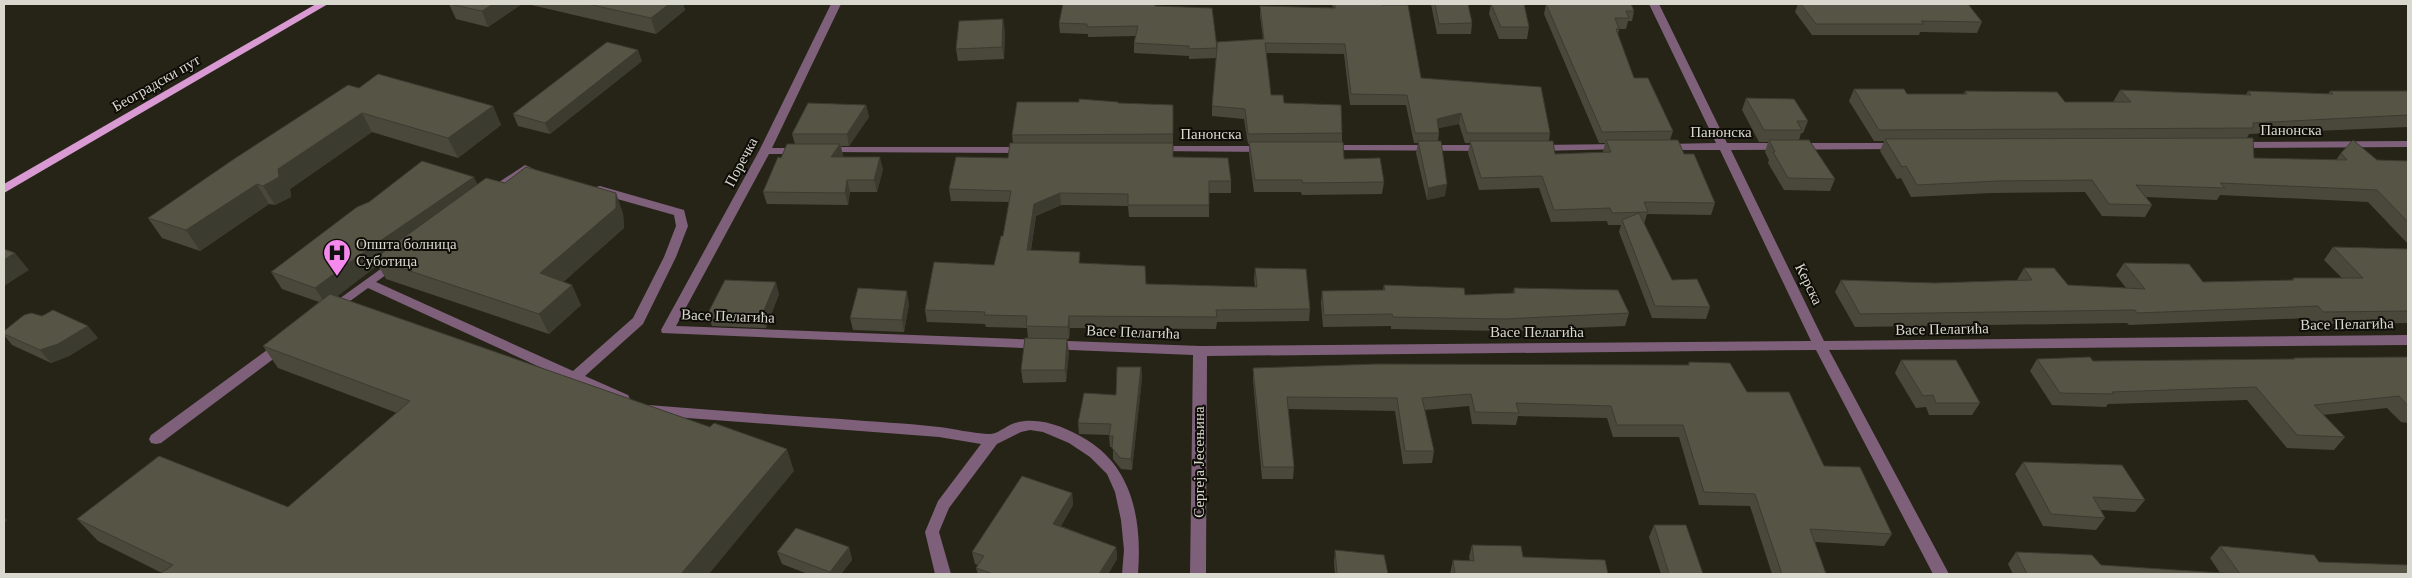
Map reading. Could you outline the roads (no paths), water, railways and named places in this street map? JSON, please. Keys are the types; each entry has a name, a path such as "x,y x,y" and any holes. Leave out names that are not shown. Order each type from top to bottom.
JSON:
{"main road":[{"name":"Београдски пут","path":"4,189 323,4"}],"street":[{"name":"Поречка","path":"667,330 765,151 836,4"},
{"name":"Керска","path":"1654,4 1821,346 1941,574"},
{"name":"Панонска","path":"2230,145 2408,144"},
{"name":"Панонска","path":"1654,147 1912,146"},
{"path":"1524,148 1634,147"},
{"path":"1314,148 1494,148"},
{"name":"Панонска","path":"1144,149 1274,149"},
{"path":"765,151 1034,150"},
{"path":"477,203 525,168 543,174"},
{"path":"576,376 638,321 670,257 682,226 680,213 589,187"},
{"path":"320,318 406,254"},
{"path":"366,283 648,410 939,432 992,440"},
{"name":"Васе Пелагића","path":"667,330 1200,351 2408,340"},
{"path":"156,439 296,335"},
{"name":"Сергеја Јесењина","path":"1198,574 1200,351"},
{"path":"943,574 932,532 943,504 992,440 1021,426 1041,425 1067,435 1087,448 1112,470 1123,495 1128,523 1130,574"}],"place":[{"name":"Општа болница Суботица","path":"337,277"}]}
